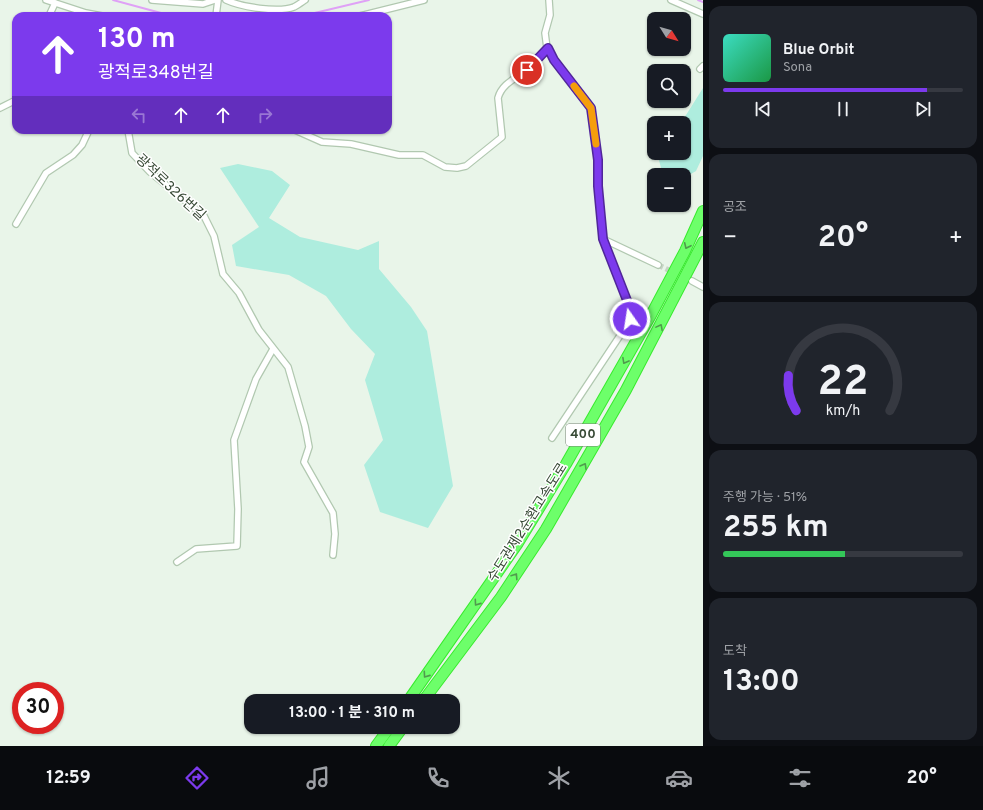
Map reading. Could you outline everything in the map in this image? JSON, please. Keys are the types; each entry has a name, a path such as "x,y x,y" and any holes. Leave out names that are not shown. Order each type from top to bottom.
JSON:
{"highway":[{"name":"수도권제2순환고속도로","path":"413,694 518,543 566,464 651,315 685,251 703,211"},
{"name":"수도권제2순환고속도로","path":"428,694 458,652 501,597 546,529 585,464 673,303 703,242"},
{"path":"376,746 385,734"},
{"path":"389,746 398,734"}],"street":[{"path":"46,0 55,4 86,12"},
{"path":"152,0 203,4 217,1 216,12"},
{"path":"226,0 236,1 257,8 277,9 293,7 305,0"},
{"path":"376,12 424,0"},
{"path":"549,0 550,15 545,33 548,48 554,60 591,108 598,160 598,186 603,239 628,303 630,319 552,438"},
{"path":"671,0 703,14"},
{"path":"51,12 55,4"},
{"path":"304,134 322,142 351,144 399,155 423,156 445,167 457,168 466,166 502,137 498,98 500,92 507,84 527,70 548,48"},
{"path":"0,108 12,102"},
{"path":"16,224 46,173 73,155 82,145 87,134"},
{"name":"광적로326번길","path":"129,134 132,153 150,172 204,216 214,236 223,274 239,293 259,330 288,367 305,426 309,447 304,462 333,513 335,534 334,555"},
{"path":"603,239 658,266"},
{"path":"692,282 703,287"},
{"path":"177,562 196,549 237,546 238,509 234,440 256,379 273,349"}],"shaded area":[{"path":"703,88 703,156 696,171 691,174 691,168 661,168 659,160 691,160 691,116 685,116"},
{"path":"238,164 272,171 290,185 269,218 300,237 358,250 379,241 379,269 411,307 427,331 453,486 428,528 380,512 364,465 383,440 365,380 375,354 351,329 326,296 289,275 236,266 232,245 259,227 220,168"}],"waterway":[{"path":"113,0 157,12"},
{"path":"319,12 369,0"},
{"path":"698,0 703,2"}],"tunnel":[{"path":"658,265 692,281"}],"slow traffic":[{"path":"574,86 591,108 595,126 596,144"}],"route":[{"path":"527,70 548,48 554,60 591,108 595,126 599,180 598,186 603,239 628,303 630,319"}]}
